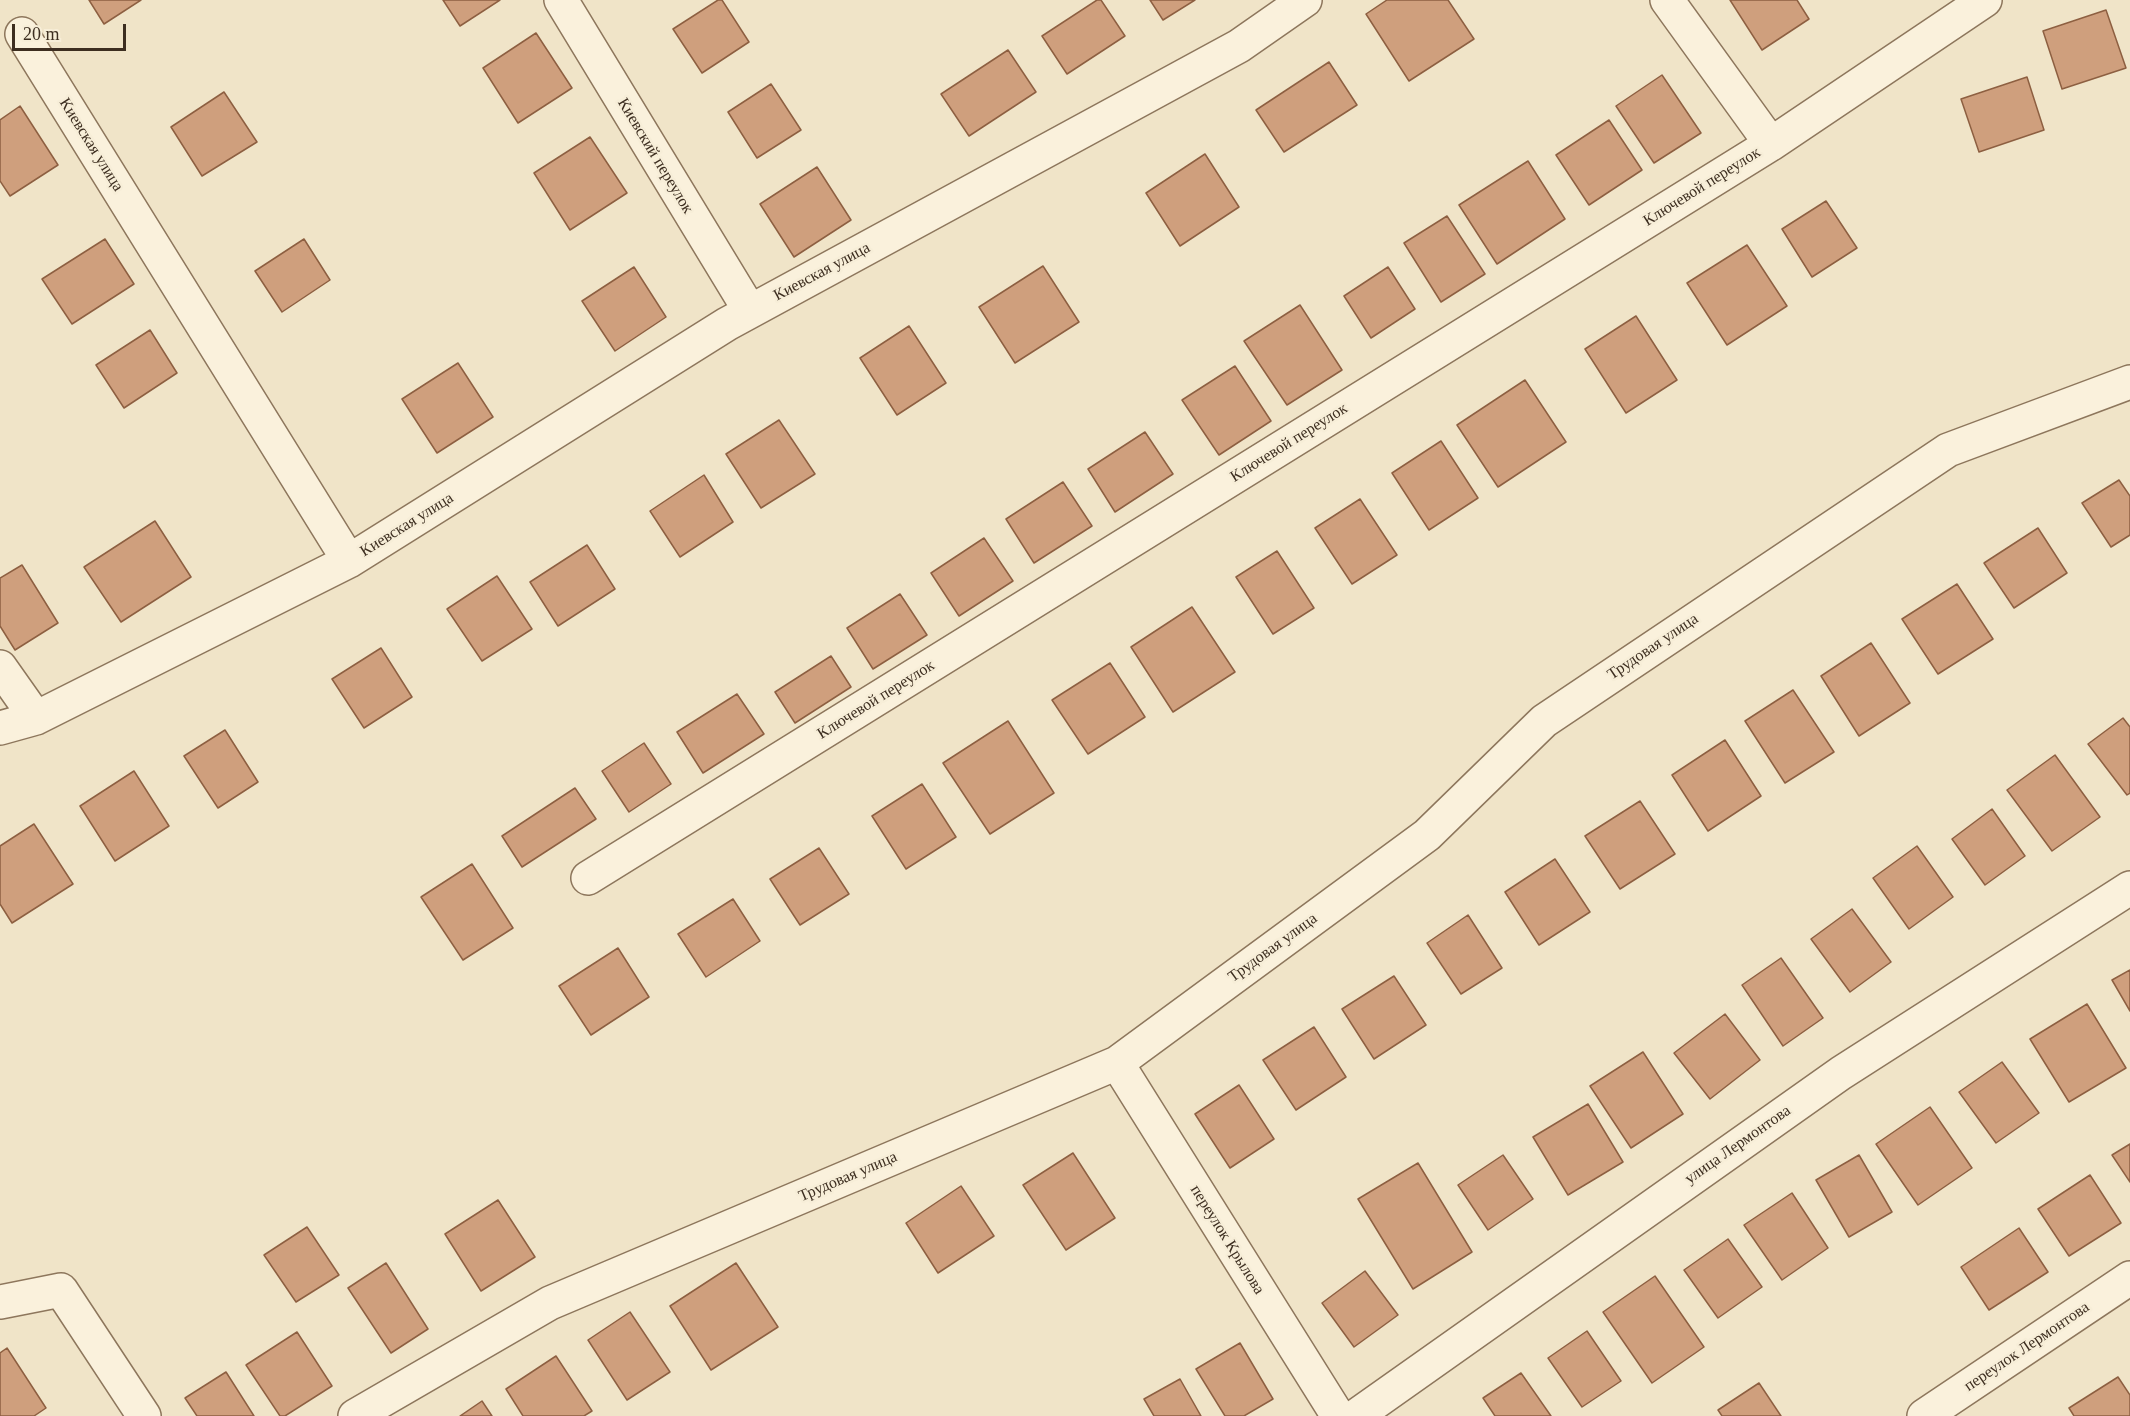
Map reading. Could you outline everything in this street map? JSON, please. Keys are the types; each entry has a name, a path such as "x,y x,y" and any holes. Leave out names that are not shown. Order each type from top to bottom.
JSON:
{"street":[{"name":"Киевский переулок","path":"561,0 750,311"},
{"name":"Киевская улица","path":"0,728 36,718 349,561 727,324 1239,46 1305,0"},
{"path":"1666,0 1771,144"},
{"name":"Ключевой переулок","path":"588,878 1771,144 1985,0"},
{"name":"Киевская улица","path":"22,34 349,561"},
{"name":"Трудовая улица","path":"355,1416 550,1303 1117,1063 1426,835 1544,720 1948,450 2130,382"},
{"path":"0,667 36,718"},
{"name":"улица Лермонтова","path":"1356,1416 1841,1072 2130,888"},
{"name":"переулок Крылова","path":"1117,1063 1338,1416"},
{"name":"переулок Лермонтова","path":"1924,1416 2130,1278"},
{"path":"0,1302 61,1290 144,1416"}],"building":[{"path":"89,0 141,0 104,24"},
{"path":"443,0 500,0 460,26"},
{"path":"718,0 722,0 749,42 702,73 673,29"},
{"path":"1097,0 1101,0 1125,36 1067,74 1042,36"},
{"path":"1150,0 1195,0 1163,20"},
{"path":"1387,0 1448,0 1474,39 1409,81 1366,14"},
{"path":"1730,0 1797,0 1809,19 1762,50"},
{"path":"2106,10 2126,68 2062,89 2043,31"},
{"path":"536,33 572,88 518,123 483,68"},
{"path":"1008,50 1036,92 969,136 941,94"},
{"path":"1329,62 1357,105 1284,152 1256,110"},
{"path":"1662,75 1701,133 1654,163 1616,106"},
{"path":"2027,77 2044,130 1979,152 1961,99"},
{"path":"771,84 801,130 757,158 728,112"},
{"path":"224,92 257,142 202,176 171,127"},
{"path":"20,106 58,165 10,196 0,181 0,120"},
{"path":"1609,120 1642,170 1589,205 1556,155"},
{"path":"590,137 627,193 570,230 534,173"},
{"path":"1205,154 1239,207 1180,246 1146,193"},
{"path":"1528,161 1565,219 1497,264 1459,205"},
{"path":"817,167 851,220 794,257 760,204"},
{"path":"1826,201 1857,248 1812,277 1782,229"},
{"path":"1447,216 1485,274 1441,302 1404,243"},
{"path":"105,239 134,284 72,324 42,279"},
{"path":"304,239 330,280 282,312 255,271"},
{"path":"1747,245 1787,306 1727,345 1687,283"},
{"path":"1043,266 1079,322 1015,363 979,307"},
{"path":"634,267 666,317 615,351 582,301"},
{"path":"1388,267 1415,309 1371,338 1344,296"},
{"path":"1300,305 1342,370 1287,405 1244,341"},
{"path":"1636,316 1677,380 1626,413 1585,349"},
{"path":"909,326 946,383 897,415 860,358"},
{"path":"150,330 177,373 124,408 96,365"},
{"path":"458,363 493,417 437,453 402,399"},
{"path":"1235,366 1271,421 1219,455 1182,400"},
{"path":"1525,380 1566,442 1498,487 1457,425"},
{"path":"779,420 815,474 761,508 726,454"},
{"path":"1145,432 1173,474 1115,512 1088,469"},
{"path":"1441,441 1478,498 1429,530 1392,473"},
{"path":"704,475 733,522 680,557 650,511"},
{"path":"2119,480 2130,496 2130,535 2111,547 2082,503"},
{"path":"1063,482 1092,526 1034,563 1006,519"},
{"path":"1360,499 1397,555 1352,584 1315,528"},
{"path":"155,521 191,577 121,622 84,567"},
{"path":"2038,528 2067,573 2014,608 1984,563"},
{"path":"984,538 1013,581 959,616 931,573"},
{"path":"587,545 615,589 558,626 530,582"},
{"path":"1277,551 1314,608 1273,634 1236,577"},
{"path":"22,565 58,623 15,650 0,626 0,578"},
{"path":"497,576 532,629 482,661 447,609"},
{"path":"1957,584 1993,639 1938,674 1902,619"},
{"path":"900,594 927,635 873,669 847,628"},
{"path":"1192,607 1235,672 1173,712 1131,647"},
{"path":"1871,643 1910,703 1859,736 1821,676"},
{"path":"381,648 412,697 364,728 332,679"},
{"path":"831,656 851,687 795,723 775,692"},
{"path":"1110,663 1145,717 1088,754 1052,700"},
{"path":"1793,690 1834,752 1785,783 1745,721"},
{"path":"737,694 764,734 703,773 677,732"},
{"path":"2123,718 2130,727 2130,793 2127,795 2088,744"},
{"path":"1008,721 1054,793 990,834 943,763"},
{"path":"225,730 258,782 218,808 184,756"},
{"path":"1725,740 1761,796 1708,831 1672,775"},
{"path":"644,743 671,784 629,812 602,771"},
{"path":"2055,755 2100,817 2052,851 2007,790"},
{"path":"134,771 169,826 115,861 80,806"},
{"path":"922,784 956,837 906,869 872,816"},
{"path":"575,788 596,819 522,867 502,836"},
{"path":"1640,801 1675,854 1620,889 1585,836"},
{"path":"1992,809 2025,856 1985,885 1952,839"},
{"path":"34,824 73,884 12,923 0,904 0,846"},
{"path":"1917,846 1953,897 1909,929 1873,878"},
{"path":"819,848 849,894 800,925 770,879"},
{"path":"1555,859 1590,912 1539,945 1505,892"},
{"path":"472,864 513,928 463,960 421,897"},
{"path":"733,899 760,941 706,977 678,934"},
{"path":"1852,909 1891,962 1850,992 1811,939"},
{"path":"1468,915 1502,968 1461,994 1427,943"},
{"path":"618,948 649,997 591,1035 559,986"},
{"path":"1781,958 1823,1018 1783,1046 1742,985"},
{"path":"2130,970 2130,1011 2112,980"},
{"path":"1394,976 1426,1025 1374,1059 1342,1009"},
{"path":"2087,1004 2126,1068 2069,1102 2030,1039"},
{"path":"1725,1014 1760,1060 1710,1099 1674,1053"},
{"path":"1314,1027 1346,1077 1296,1110 1263,1060"},
{"path":"1643,1052 1683,1114 1631,1148 1590,1086"},
{"path":"2002,1062 2039,1113 1996,1143 1959,1092"},
{"path":"1239,1085 1274,1139 1230,1168 1195,1114"},
{"path":"1588,1104 1623,1162 1568,1195 1533,1137"},
{"path":"1930,1107 1972,1168 1918,1205 1876,1144"},
{"path":"2130,1144 2130,1182 2112,1155"},
{"path":"1073,1153 1115,1218 1066,1250 1023,1185"},
{"path":"1503,1155 1533,1199 1488,1230 1458,1185"},
{"path":"1859,1155 1892,1212 1849,1237 1816,1180"},
{"path":"1418,1163 1472,1252 1413,1289 1358,1199"},
{"path":"2090,1175 2121,1223 2069,1256 2038,1209"},
{"path":"961,1186 994,1236 938,1273 906,1223"},
{"path":"1792,1193 1828,1248 1782,1280 1744,1225"},
{"path":"498,1200 535,1257 481,1291 445,1234"},
{"path":"307,1227 339,1275 296,1302 264,1255"},
{"path":"2019,1228 2048,1272 1989,1310 1961,1267"},
{"path":"1728,1239 1762,1287 1718,1318 1684,1270"},
{"path":"386,1263 428,1329 391,1353 348,1288"},
{"path":"736,1263 778,1327 711,1370 670,1306"},
{"path":"1365,1271 1398,1315 1354,1347 1322,1303"},
{"path":"1655,1276 1704,1347 1652,1383 1603,1312"},
{"path":"630,1312 670,1372 627,1400 588,1340"},
{"path":"1587,1331 1621,1381 1582,1407 1548,1358"},
{"path":"297,1332 332,1386 285,1416 280,1416 246,1365"},
{"path":"1240,1343 1273,1399 1244,1416 1225,1416 1196,1369"},
{"path":"7,1348 46,1408 34,1416 0,1416 0,1353"},
{"path":"556,1356 592,1411 584,1416 523,1416 506,1389"},
{"path":"226,1372 254,1416 197,1416 185,1398"},
{"path":"1521,1373 1551,1416 1495,1416 1483,1398"},
{"path":"2118,1377 2130,1395 2130,1416 2074,1416 2069,1408"},
{"path":"1180,1379 1201,1416 1154,1416 1144,1399"},
{"path":"1759,1383 1781,1416 1722,1416 1718,1410"},
{"path":"482,1401 492,1416 460,1416"}]}
